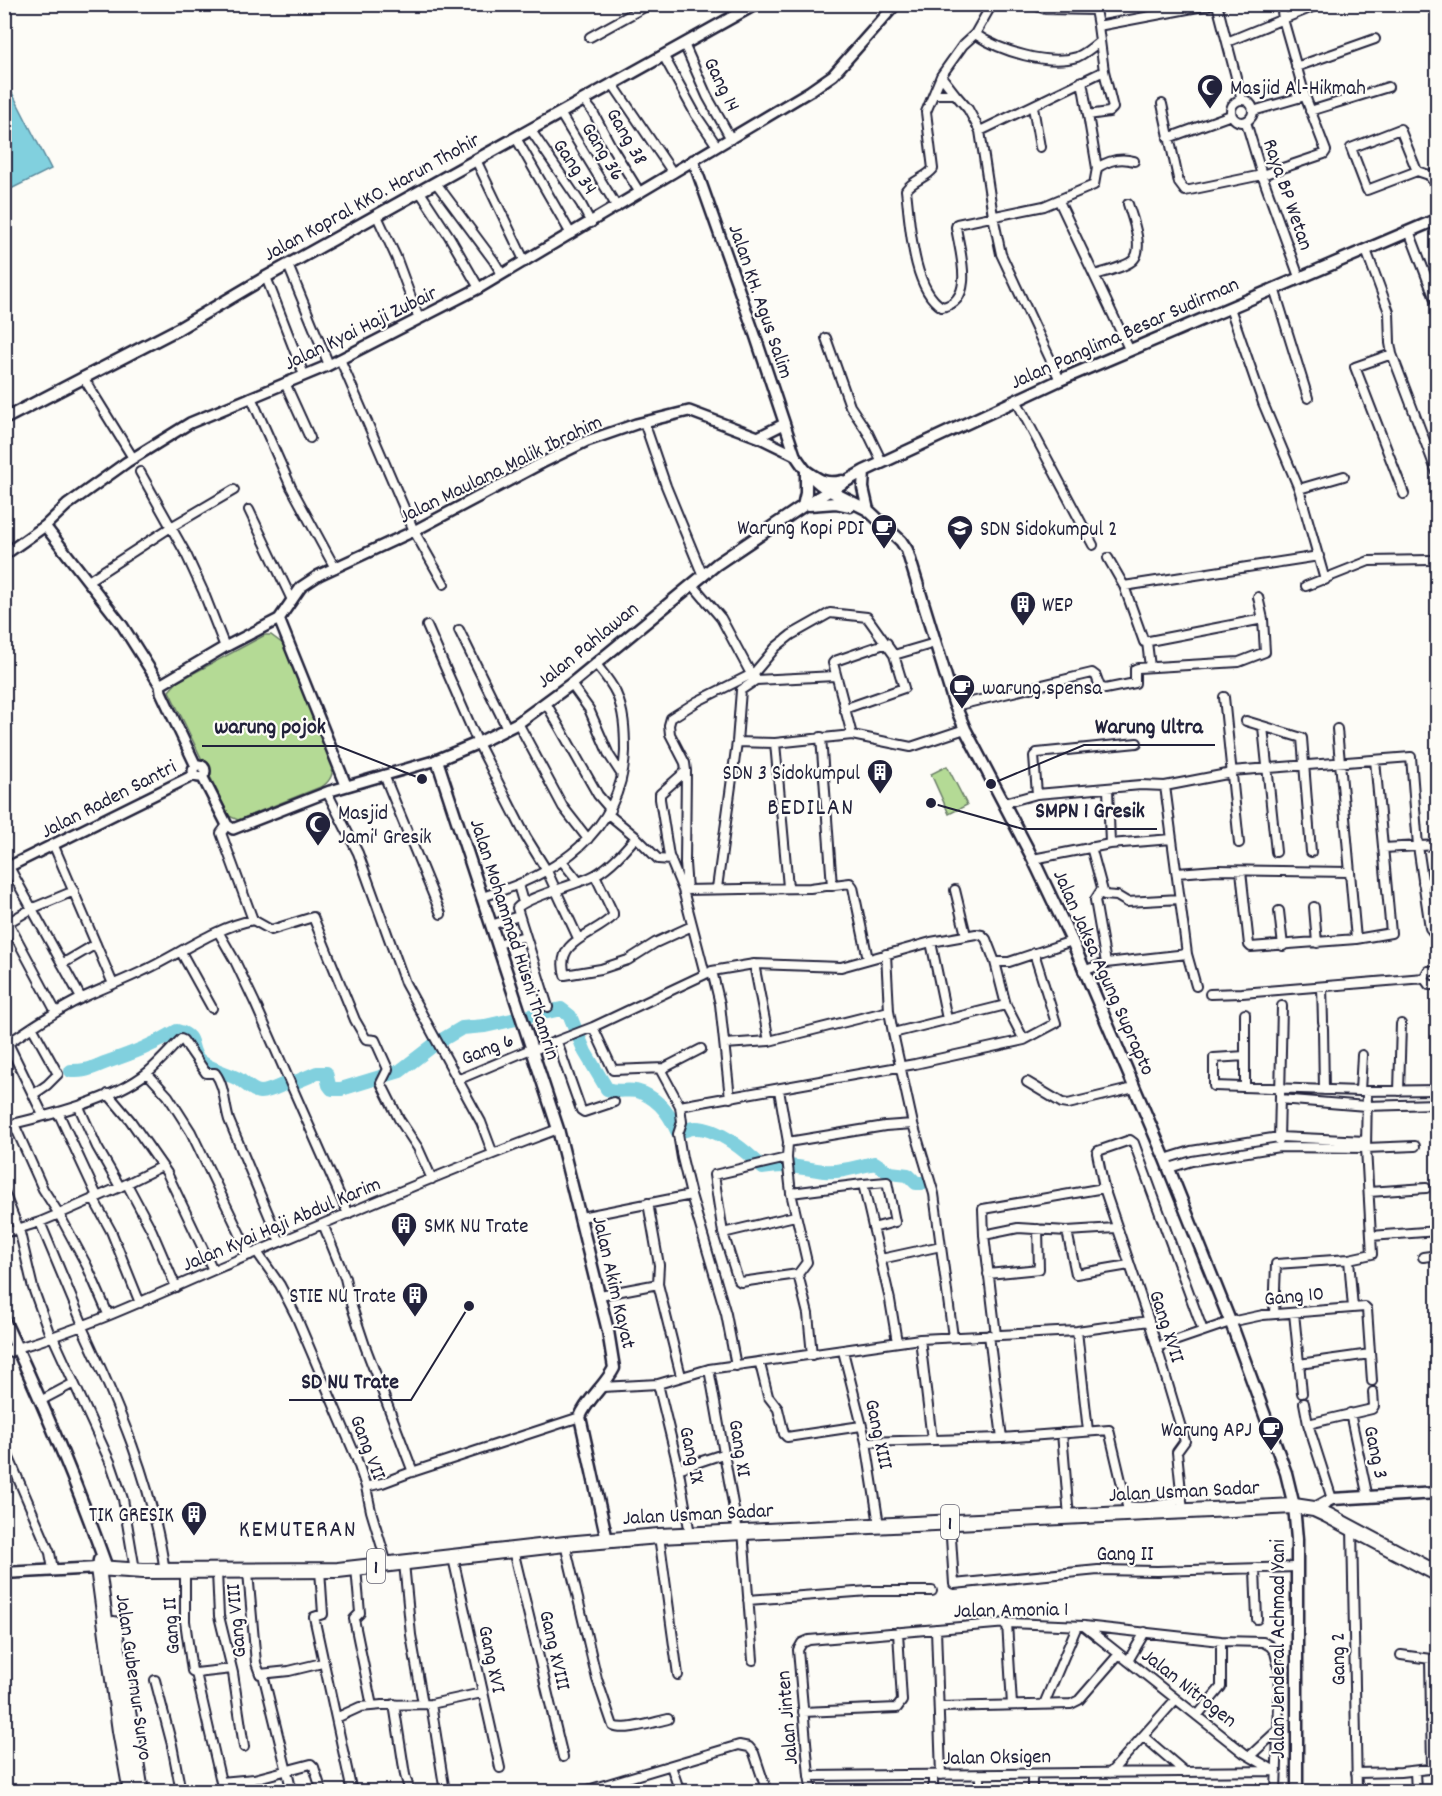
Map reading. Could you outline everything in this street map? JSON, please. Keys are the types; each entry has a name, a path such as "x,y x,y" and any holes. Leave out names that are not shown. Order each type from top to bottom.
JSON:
{"highway":[{"name":"Jalan Usman Sadar","path":"103,1568 165,1572 320,1570 659,1536 1069,1517 1183,1505 1294,1506"},
{"name":"1","path":"1294,1506 1314,1509 1352,1527 1437,1574"},
{"name":"Jalan Gubernur Suryo","path":"103,1568 120,1731 131,1791"},
{"name":"Jalan Gubernur Suryo","path":"103,1568 112,1609 141,1791"}],"main road":[{"name":"Jalan Kopral KKO. Harun Thohir","path":"4,419 178,329 266,277 756,4"},
{"name":"Jalan Panglima Besar Sudirman","path":"830,491 882,462 1060,380 1437,219"},
{"path":"806,471 821,482 830,484 864,471 863,488 868,510 840,503 803,506 806,493 806,471"},
{"name":"Jalan Pahlawan","path":"437,760 478,743 546,703 692,584 803,506 830,491"},
{"name":"Jalan Jaksa Agung Suprapto","path":"830,491 868,510 901,541 907,550 964,729 1034,859 1072,941 1167,1163 1230,1322 1286,1473 1294,1506"},
{"name":"Jalan Mohammad Husni Thamrin","path":"437,760 558,1129"},
{"name":"Jalan Akim Kayat","path":"558,1129 609,1331 614,1366 580,1417"},
{"path":"4,1320 100,1548 103,1568 4,1573"},
{"path":"4,1353 17,1348"},
{"path":"580,1417 607,1540"},
{"path":"1314,1509 1332,1499 1437,1492"},
{"name":"Jalan Jenderal Achmad Yani","path":"1294,1506 1297,1539 1297,1791"}],"street":[{"path":"590,37 650,4"},
{"name":"Jalan Kyai Haji Zubair","path":"4,555 45,526 67,505 133,458 196,420 329,365 479,288 731,139 833,75 896,4"},
{"path":"992,4 975,34 963,45 940,76 925,118 933,169 930,174 910,185 906,190 920,274 928,295 939,306 947,306 957,298 964,280 957,225 959,222 1035,208 1059,201 1092,187 1096,181 1083,81"},
{"path":"1031,4 1046,9 1094,7 1113,111 1088,115"},
{"path":"1098,26 1216,4 1242,100"},
{"path":"1162,104 1179,183 1185,191 1262,175 1325,153 1296,67 1281,4"},
{"path":"1227,42 1320,4"},
{"path":"975,34 992,46 1012,53 1057,58 1077,57 1100,41"},
{"path":"1296,67 1375,39"},
{"name":"Gang 14","path":"684,44 707,96 731,139"},
{"path":"663,55 696,115 717,146"},
{"path":"980,131 1104,71"},
{"path":"940,76 968,109 980,131 993,216 1003,260 1060,380"},
{"path":"612,83 674,173"},
{"path":"1310,111 1388,87"},
{"path":"934,94 955,94"},
{"path":"1253,111 1305,96"},
{"name":"Gang 38","path":"583,100 593,112 640,193"},
{"path":"1231,115 1239,122 1246,122 1251,118 1253,111 1251,104 1242,100"},
{"path":"1231,115 1233,105 1242,100"},
{"path":"1033,107 1040,147"},
{"name":"Gang 36","path":"560,113 617,207"},
{"path":"1168,138 1231,115"},
{"name":"Raya BP Wetan","path":"1246,122 1262,175 1299,278"},
{"name":"Gang 34","path":"530,129 581,204 591,223"},
{"path":"1417,171 1400,129 1351,147 1367,190 1417,171 1428,175 1437,189"},
{"path":"516,138 572,234"},
{"path":"1096,168 1107,161 1124,158 1134,160"},
{"path":"476,160 525,262"},
{"name":"Jalan KH. Agus Salim","path":"693,160 795,455"},
{"path":"435,183 494,261 501,274"},
{"path":"420,192 479,288"},
{"path":"1059,201 1130,351"},
{"path":"1095,275 1130,262 1137,254 1137,233 1128,204"},
{"path":"377,216 396,257 419,319"},
{"path":"1409,231 1437,307"},
{"path":"1366,250 1389,312 1392,354 1437,473"},
{"path":"288,265 329,365"},
{"path":"266,277 304,375"},
{"path":"1274,288 1308,398"},
{"path":"1230,308 1263,403 1299,489 1315,538 1325,580"},
{"path":"825,338 850,406 868,433 882,462"},
{"path":"1392,354 1355,367 1404,494"},
{"path":"340,359 414,531 444,584"},
{"path":"83,378 133,458"},
{"path":"285,383 310,438"},
{"path":"251,397 291,487 335,568"},
{"path":"1016,400 1093,545"},
{"name":"Jalan Maulana Malik Ibrahim","path":"279,619 302,587 335,568 414,531 542,462 587,441 644,422 689,411 758,436 795,455"},
{"path":"644,422 666,486 703,576"},
{"path":"758,436 784,424"},
{"path":"795,455 806,471 830,491"},
{"path":"140,472 186,554 225,647"},
{"path":"1299,489 1344,476"},
{"path":"88,581 171,527 234,490"},
{"path":"249,510 292,600"},
{"path":"45,526 122,625 160,685 161,692 197,772 227,825 221,832 254,920 271,930 292,922 315,918 327,954 355,1020 366,1039 375,1040 387,1063 388,1069 380,1082 399,1119 418,1148 432,1179"},
{"path":"1124,586 1319,556"},
{"path":"1108,558 1124,586 1144,642 1263,619"},
{"path":"1306,586 1374,560 1431,560"},
{"path":"692,584 721,618 754,676"},
{"path":"955,706 1092,673 1096,676 1102,689 1135,683 1135,669 1239,662 1262,654 1265,652 1263,619 1258,597"},
{"path":"717,888 737,742 741,690 776,647 791,635 830,613 867,617 894,655 904,688 844,709"},
{"path":"160,685 279,619 346,785"},
{"path":"427,626 478,743 525,837 547,871 578,938"},
{"path":"459,630 512,725 562,807 588,839"},
{"path":"1147,642 1150,667"},
{"path":"852,735 833,663 887,643"},
{"path":"894,655 935,643"},
{"path":"482,897 519,885 562,861 588,839 609,812 622,775 625,721 616,693 595,663"},
{"path":"730,1098 720,1004 692,926 685,890 686,771 685,763 670,734 669,724 671,718 698,700 754,676 835,676"},
{"path":"571,684 589,709 609,755 622,775"},
{"path":"1224,697 1239,843"},
{"path":"546,703 609,812 658,859 671,860"},
{"path":"1246,721 1300,736 1303,740 1311,852"},
{"path":"1263,727 1276,852"},
{"path":"737,742 775,743 852,735 911,747 964,729"},
{"path":"1337,729 1356,939"},
{"path":"821,737 832,886"},
{"path":"775,743 788,887"},
{"path":"1037,794 1034,756 1037,753 1137,743"},
{"path":"1004,803 1037,794 1142,785 1166,786 1231,772 1412,757 1423,883 1430,927 1433,932 1437,931"},
{"name":"Jalan Pahlawan","path":"227,825 237,828 346,785 437,760"},
{"path":"1241,871 1251,947 1317,943 1391,933 1375,760"},
{"path":"685,890 671,860 660,796 686,771"},
{"name":"Jalan Raden Santri","path":"7,868 197,772"},
{"path":"384,774 441,914"},
{"path":"1166,786 1187,954 1196,986"},
{"path":"1108,788 1110,844"},
{"path":"327,792 358,853 405,983 481,1122 493,1154"},
{"path":"548,1006 517,908 523,902 595,875 613,861 636,837"},
{"path":"1034,859 1110,844 1172,839"},
{"path":"1383,848 1437,845"},
{"path":"54,846 112,984"},
{"path":"1091,847 1104,895 1117,896 1127,902 1180,899"},
{"path":"562,861 579,882"},
{"path":"7,868 33,908 81,998"},
{"path":"1177,873 1350,872"},
{"path":"595,875 614,913 609,920 578,938 569,947 565,958 565,975 601,969 628,960 655,943 692,926"},
{"path":"1423,883 1437,882"},
{"path":"685,890 832,886 850,883 853,886 868,959"},
{"path":"519,885 523,902"},
{"path":"1102,889 1095,900 1106,963"},
{"path":"955,890 966,936 982,935 995,963 1006,1005 1024,1040"},
{"path":"56,1012 7,918 74,891"},
{"path":"1314,908 1317,943"},
{"path":"1280,911 1282,946"},
{"path":"491,924 519,916"},
{"path":"7,1045 81,998 219,933 254,920"},
{"path":"219,933 235,961 348,1214"},
{"path":"498,944 525,936"},
{"name":"Gang 6","path":"457,1080 578,1034 709,973 754,964 841,967 931,942 966,936"},
{"path":"995,963 1009,962 1072,941"},
{"path":"931,942 947,1019"},
{"path":"62,964 96,944"},
{"path":"180,951 212,1008"},
{"path":"680,1106 900,1067 1024,1040 1056,1023 1034,953"},
{"path":"886,954 892,1033 913,1124 934,1194 953,1337"},
{"path":"1083,971 1106,963 1187,954"},
{"path":"754,964 769,1041"},
{"path":"1424,978 1428,970 1437,971"},
{"path":"1424,978 1429,986 1437,985"},
{"path":"1210,994 1424,978"},
{"path":"1323,987 1324,1090"},
{"path":"892,1033 1006,1005"},
{"path":"1279,1147 1282,1006"},
{"path":"725,1044 769,1041 889,1011"},
{"path":"1245,1014 1245,1087"},
{"path":"1399,1091 1401,1024"},
{"path":"32,1027 58,1074 34,1094"},
{"path":"593,1027 613,1070 660,1069 701,1049"},
{"path":"4,1035 43,1115"},
{"path":"4,1126 79,1107 108,1094 147,1073 181,1039 187,1043 206,1073 215,1073 221,1081 224,1105 229,1120 279,1242"},
{"path":"556,1042 581,1110 584,1112 615,1102"},
{"path":"1274,1314 1276,1264 1349,1259 1372,1255 1362,1055"},
{"path":"1245,1056 1214,1057 1216,1087 1363,1091 1437,1090"},
{"path":"660,1069 680,1106 682,1122 678,1134 691,1195 726,1314 736,1366"},
{"name":"Gang VII","path":"147,1073 168,1096 191,1132 219,1194 253,1253 280,1286 296,1316 356,1456 387,1564"},
{"path":"1027,1082 1065,1104 1082,1102 1134,1088"},
{"path":"779,1090 788,1142 787,1158 791,1193 807,1262 798,1274 739,1282 723,1233 714,1175 787,1158"},
{"path":"108,1094 130,1120 162,1166 213,1270"},
{"path":"1280,1099 1366,1106 1436,1104"},
{"path":"79,1107 97,1147 152,1231 176,1287"},
{"path":"58,1112 140,1303"},
{"path":"15,1124 38,1180 87,1266 108,1314"},
{"path":"788,1142 885,1126 913,1124"},
{"name":"Jalan Kyai Haji Abdul Karim","path":"17,1348 52,1338 140,1303 279,1242 558,1129"},
{"path":"1167,1163 1191,1152 1279,1137 1415,1146"},
{"name":"Gang XVII","path":"1183,1505 1177,1452 1185,1441 1149,1321 1104,1188 1098,1151 1130,1140 1134,1143 1203,1331"},
{"path":"1167,1163 1279,1147 1366,1144"},
{"path":"4,1233 59,1214 162,1166"},
{"path":"791,1193 887,1182 895,1222 873,1228"},
{"path":"863,1184 890,1300 897,1342"},
{"path":"1002,1438 983,1209 1104,1188"},
{"path":"1369,1192 1426,1188"},
{"path":"4,1192 18,1230 33,1288 52,1338 104,1446 123,1499 135,1570"},
{"path":"581,1217 691,1195"},
{"path":"648,1203 659,1265 658,1284 681,1376"},
{"path":"723,1233 795,1216"},
{"path":"40,1222 129,1432 162,1545 165,1572"},
{"path":"323,1224 345,1278 365,1346 413,1472"},
{"path":"984,1235 1018,1228 1067,1231 1116,1227"},
{"path":"988,1274 1039,1269 1038,1229"},
{"path":"1067,1231 1076,1274 1130,1264"},
{"path":"1371,1236 1437,1231"},
{"path":"881,1259 941,1246"},
{"path":"1423,1257 1437,1255"},
{"path":"1349,1259 1353,1308"},
{"path":"798,1274 808,1314 812,1355"},
{"path":"600,1295 658,1284"},
{"name":"Gang 10","path":"1157,1347 1230,1322 1274,1314 1367,1309 1372,1380"},
{"path":"1294,1313 1302,1393"},
{"path":"602,1387 658,1384 709,1370 920,1339 1077,1331 1149,1321"},
{"path":"1077,1331 1088,1431"},
{"path":"920,1339 932,1440"},
{"name":"Gang XIII","path":"843,1351 866,1442 879,1526"},
{"path":"1299,1364 1370,1354"},
{"path":"760,1364 768,1396 778,1409 784,1434 787,1437 861,1426"},
{"name":"Gang XI","path":"709,1370 723,1454 740,1532 753,1660"},
{"path":"40,1401 74,1383"},
{"name":"Gang IX","path":"658,1384 678,1466 690,1534"},
{"path":"1308,1424 1372,1408 1373,1392"},
{"path":"1304,1403 1308,1424 1332,1499"},
{"name":"Gang 3","path":"1350,1413 1368,1498"},
{"path":"366,1486 382,1483 580,1417"},
{"path":"866,1442 1002,1438 1110,1431 1125,1504 1128,1507 1179,1501 1183,1505"},
{"path":"1062,1433 1069,1517"},
{"path":"5,1450 50,1553 53,1569"},
{"path":"678,1466 681,1468 723,1454"},
{"name":"Gang II","path":"950,1522 954,1584 1098,1570 1297,1568"},
{"name":"Gang 2","path":"1352,1527 1357,1791"},
{"path":"659,1536 678,1675"},
{"path":"565,1544 597,1679 613,1726 626,1728 668,1719"},
{"name":"Gang XVIII","path":"513,1550 563,1757"},
{"name":"Gang XVI","path":"453,1558 500,1768"},
{"path":"404,1563 411,1635 445,1791"},
{"path":"356,1568 360,1613 354,1619 372,1706"},
{"path":"1257,1568 1255,1570 1257,1619"},
{"path":"320,1570 322,1614 314,1617 322,1663 352,1791"},
{"name":"Gang II","path":"185,1572 185,1621 192,1671 196,1673 220,1782 254,1779 288,1770"},
{"path":"217,1572 219,1616 232,1669 244,1747"},
{"name":"Gang VIII","path":"248,1572 256,1663 260,1674 290,1671 322,1663"},
{"path":"748,1600 869,1591 932,1591"},
{"path":"1007,1623 1012,1705"},
{"name":"Jalan Amonia 1","path":"802,1642 1007,1623 1081,1626 1221,1641 1263,1642 1275,1653 1280,1673 1276,1791"},
{"path":"1044,1704 1081,1626"},
{"name":"Jalan Nitrogen","path":"1081,1626 1250,1756 1276,1771"},
{"path":"933,1791 937,1775 940,1707 936,1629"},
{"path":"803,1712 897,1708 902,1701 898,1632"},
{"path":"1128,1661 1145,1632"},
{"path":"1197,1716 1221,1687 1221,1641"},
{"name":"Jalan Jinten","path":"802,1642 798,1650 812,1791"},
{"path":"940,1707 1071,1704 1079,1700 1119,1654"},
{"path":"1356,1773 1435,1768 1434,1660 1401,1655"},
{"path":"196,1673 232,1669"},
{"path":"263,1674 292,1791"},
{"path":"155,1680 172,1744 181,1791"},
{"path":"336,1718 360,1707 427,1704 482,1693"},
{"path":"1110,1773 1176,1699"},
{"path":"394,1704 410,1791"},
{"path":"1250,1756 1278,1730"},
{"path":"1143,1736 1185,1772"},
{"path":"581,1791 608,1788 739,1746 749,1747 754,1753 766,1791"},
{"path":"288,1770 313,1765 322,1791"},
{"path":"671,1766 680,1791"},
{"name":"Jalan Oksigen","path":"809,1776 1276,1771"},
{"path":"1415,1771 1416,1791"},
{"path":"980,1774 981,1791"},
{"path":"1032,1774 1032,1791"}],"green space":[{"path":"265,635 271,635 283,644 333,764 333,771 330,779 323,786 238,820 229,816 169,691 177,682"},
{"path":"947,766 967,805 949,814 931,774"}],"water":[{"path":"4,77 51,169 5,192 4,192"}],"waterway":[{"path":"71,1071 90,1069 152,1045 177,1031 190,1039 198,1059 257,1091 267,1091 287,1083 291,1084 317,1073 326,1073 332,1089 341,1089 400,1071 435,1044 462,1028 485,1026 561,1009 570,1016 585,1052 607,1089 636,1091 650,1097 666,1112 677,1131 695,1128 723,1136 741,1148 763,1168 787,1166 830,1171 875,1163 890,1173 908,1175 916,1183 922,1183"}],"place":[{"name":"Masjid Al-Hikmah","path":"1210,110"},
{"name":"Warung Kopi PDI","path":"884,550"},
{"name":"SDN Sidokumpul 2","path":"960,551"},
{"name":"WEP","path":"1023,627"},
{"name":"warung spensa","path":"962,710"},
{"name":"warung pojok","path":"422,779"},
{"name":"Warung Ultra","path":"991,784"},
{"name":"SDN 3 Sidokumpul","path":"880,795"},
{"name":"SMPN 1 Gresik","path":"931,803"},
{"name":"Masjid Jami' Gresik","path":"318,847"},
{"name":"SMK NU Trate","path":"404,1248"},
{"name":"SD NU Trate","path":"469,1306"},
{"name":"STIE NU Trate","path":"415,1318"},
{"name":"Warung APJ","path":"1271,1452"},
{"name":"TIK GRESIK","path":"194,1537"}],"district":[{"name":"BEDILAN","path":"811,806"},
{"name":"KEMUTERAN","path":"298,1528"}]}
